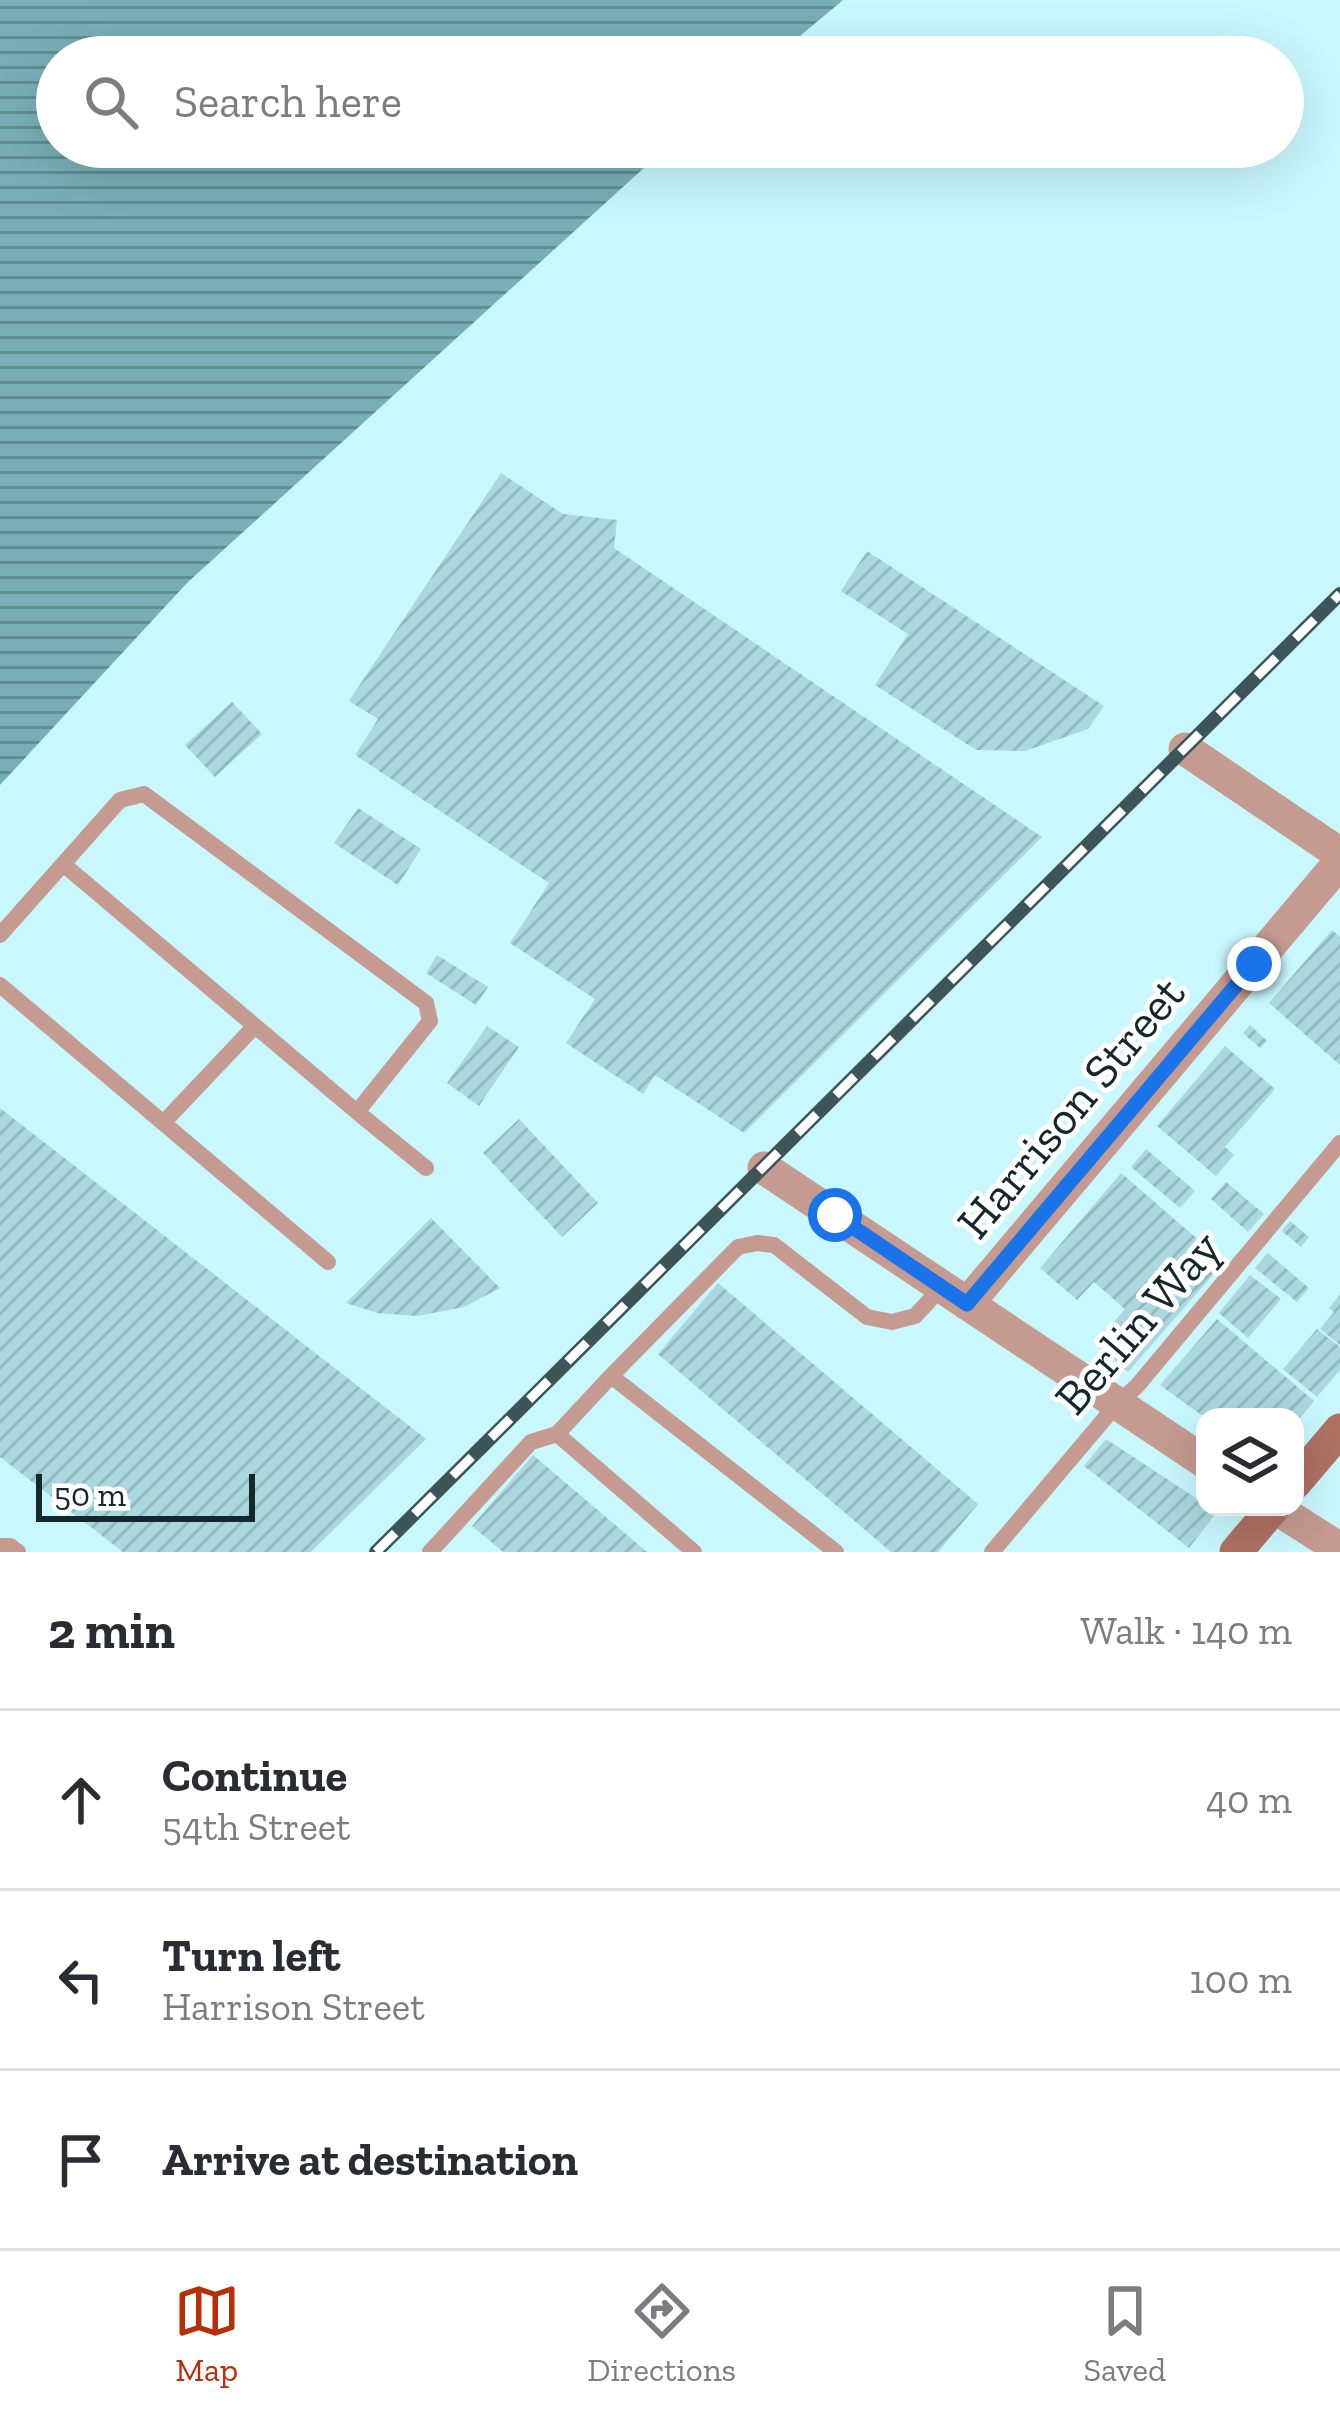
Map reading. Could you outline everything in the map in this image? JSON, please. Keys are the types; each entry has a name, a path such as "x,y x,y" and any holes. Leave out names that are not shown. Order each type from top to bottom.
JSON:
{"main road":[{"path":"1304,1472 1340,1430"},
{"path":"1236,1552 1266,1516"}],"street":[{"path":"1185,749 1340,858"},
{"name":"Harrison Street","path":"954,1296 1340,858"},
{"path":"764,1168 1196,1456"},
{"path":"1288,1516 1340,1549"}],"lane":[{"path":"0,934 120,800 144,794 426,1003 430,1021 357,1112"},
{"path":"63,864 426,1168"},
{"path":"0,985 328,1262"},
{"path":"163,1123 255,1026"},
{"name":"Berlin Way","path":"992,1552 1340,1143"},
{"path":"432,1552 531,1442 557,1433 738,1247 773,1245 867,1317 892,1322 954,1296"},
{"path":"611,1376 836,1552"},
{"path":"557,1433 694,1552"},
{"path":"0,1546 18,1552"}],"water":[{"path":"0,0 843,0 800,36 36,36 36,168 644,168 187,583 0,785"}],"building":[{"path":"501,473 563,514 617,520 614,548 1042,837 744,1133 655,1075 643,1094 566,1043 595,999 510,943 549,883 355,755 378,719 349,701"},
{"path":"867,551 1104,706 1088,729 1025,751 976,750 875,685 908,634 841,591"},
{"path":"232,702 262,734 215,777 185,745"},
{"path":"358,808 421,849 398,885 334,843"},
{"path":"1332,930 1340,937 1340,1065 1269,1003"},
{"path":"437,955 488,987 476,1005 426,973"},
{"path":"1250,1025 1267,1041 1260,1048 1243,1033"},
{"path":"487,1026 519,1047 479,1106 447,1083"},
{"path":"1225,1046 1275,1089 1225,1147 1234,1155 1216,1176 1157,1126"},
{"path":"0,1108 426,1439 311,1552 123,1552 0,1457"},
{"path":"519,1119 598,1203 562,1237 483,1153"},
{"path":"1146,1149 1195,1191 1180,1208 1131,1167"},
{"path":"1121,1173 1224,1262 1128,1372 1095,1344 1125,1309 1094,1282 1077,1300 1040,1268"},
{"path":"1226,1182 1264,1214 1248,1232 1211,1199"},
{"path":"431,1218 500,1288 464,1307 417,1316 377,1313 346,1303"},
{"path":"1290,1221 1309,1237 1301,1247 1282,1231"},
{"path":"1268,1253 1309,1288 1297,1302 1255,1268"},
{"path":"1250,1275 1281,1299 1248,1338 1219,1313"},
{"path":"718,1283 978,1504 938,1552 891,1552 658,1354"},
{"path":"1340,1294 1340,1345 1320,1329 1334,1312 1329,1308"},
{"path":"1217,1319 1314,1401 1304,1413 1304,1408 1196,1411 1160,1385"},
{"path":"1317,1329 1340,1347 1340,1370 1317,1397 1283,1369"},
{"path":"1106,1439 1196,1498 1196,1516 1214,1516 1189,1548 1084,1466"},
{"path":"533,1455 647,1552 503,1552 472,1526"}],"railway":[{"path":"376,1552 1340,594"}],"route":[{"path":"835,1215 967,1304 1254,964"}]}
